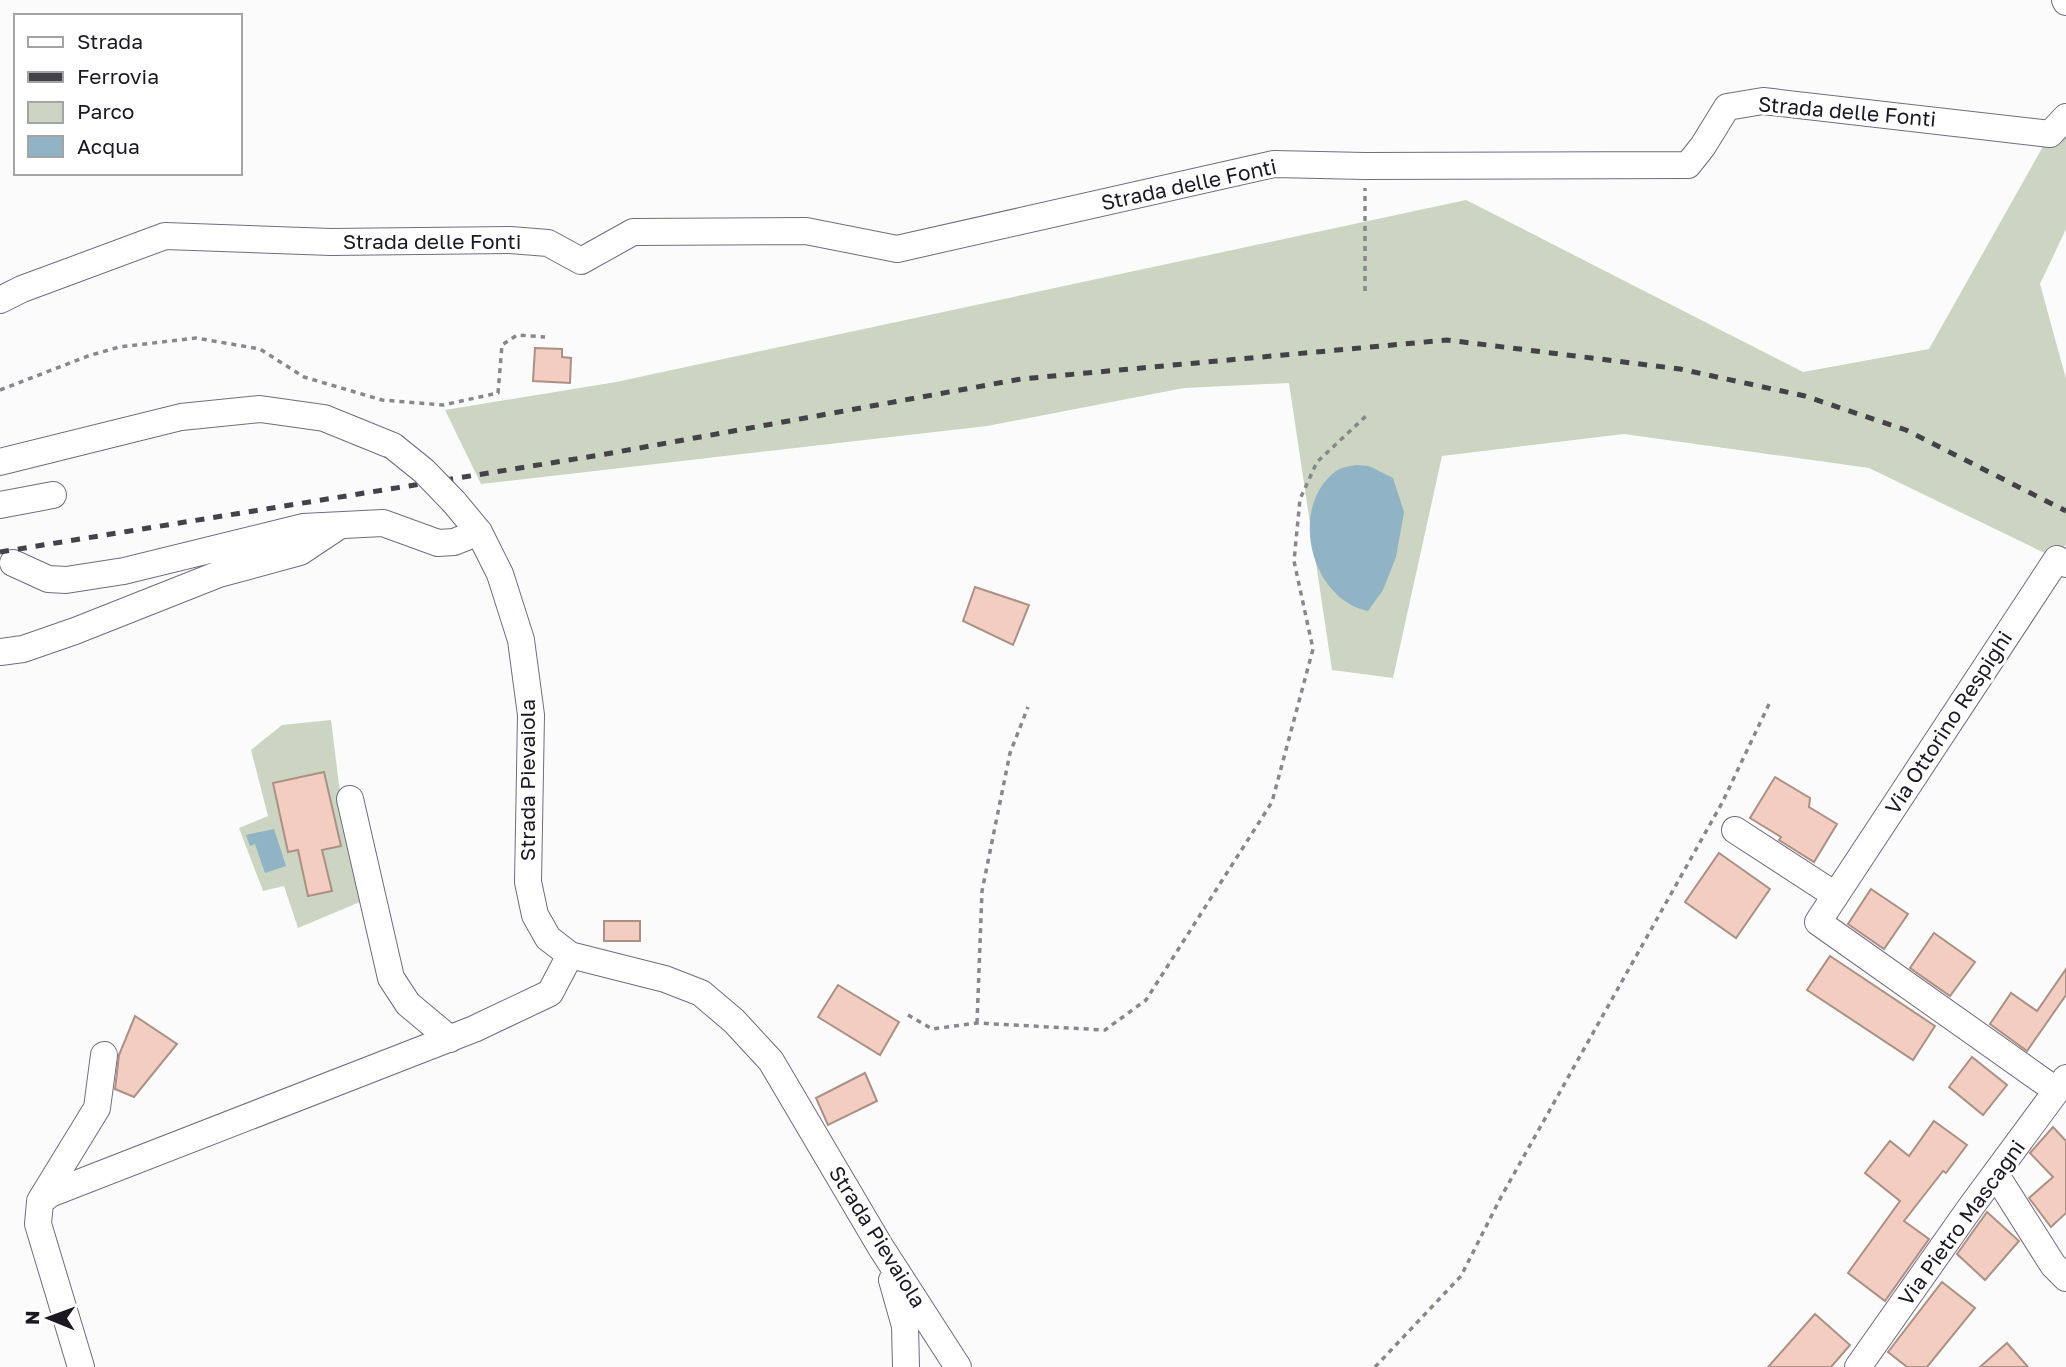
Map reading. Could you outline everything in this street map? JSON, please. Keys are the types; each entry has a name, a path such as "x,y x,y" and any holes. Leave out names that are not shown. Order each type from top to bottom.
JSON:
{"street":[{"name":"Strada delle Fonti","path":"0,300 22,289 165,236 331,242 510,240 548,243 581,261 633,232 806,231 897,249 1274,164 1688,165 1727,107 1763,101 2050,134 2066,117"},
{"name":"Strada Pievaiola","path":"0,461 181,416 260,409 324,418 393,446 424,471 479,532 500,574 522,640 531,715 528,881 535,915 548,938 570,955 665,979 701,993 734,1021 771,1061 880,1246 958,1367"},
{"path":"0,505 52,495"},
{"path":"13,564 48,579 66,580 124,571 303,527 383,523 438,543 454,542 479,532"},
{"path":"0,652 23,649 75,631 219,573 300,552 341,525"},
{"name":"Via Ottorino Respighi","path":"2062,1085 1818,922 2057,559 2066,564"},
{"path":"350,799 391,978 408,1004 450,1039"},
{"path":"1735,830 1835,895"},
{"path":"40,1202 50,1194 78,1182 450,1039 550,993 570,955"},
{"path":"80,1367 38,1224 40,1202 97,1108 104,1055"},
{"name":"Via Pietro Mascagni","path":"1858,1367 1970,1208 2062,1085"},
{"path":"1996,1175 2053,1265 2066,1278"},
{"path":"880,1246 905,1326 906,1367"}],"path":[{"path":"1365,166 1365,291"},
{"path":"0,390 119,347 196,338 260,349 304,377 382,400 443,405 498,393 502,345 517,334 545,337"},
{"path":"908,1015 932,1029 977,1023 1105,1030 1146,1000 1272,802 1313,649 1294,561 1300,499 1317,462 1366,416"},
{"path":"1375,1367 1461,1276 1501,1197 1722,803 1770,702"},
{"path":"977,1023 982,891 1010,754 1028,707"}],"green space":[{"path":"2066,117 2066,229 2040,284 2066,379 2066,544 2057,559 1869,468 1624,434 1442,456 1393,678 1332,670 1289,383 1184,388 987,426 481,484 445,410 616,382 1466,200 1803,372 1929,349 2050,134"},
{"path":"331,720 339,785 367,899 298,928 284,886 263,891 239,828 268,816 251,750 282,725"}],"water":[{"path":"1357,465 1369,466 1393,478 1404,512 1396,557 1383,590 1368,611 1348,603 1332,589 1320,571 1312,550 1310,528 1313,506 1321,487 1336,471"},
{"path":"274,829 286,866 265,873 255,844 250,846 246,835"}],"building":[{"path":"535,348 562,349 562,357 571,358 570,383 533,381"},
{"path":"975,587 1029,605 1013,645 963,621"},
{"path":"324,772 341,846 322,850 332,891 308,896 298,850 288,852 273,783"},
{"path":"1775,777 1810,798 1809,807 1837,824 1814,862 1750,818"},
{"path":"1719,853 1770,889 1736,938 1685,902"},
{"path":"1871,889 1908,914 1884,949 1848,924"},
{"path":"604,921 640,921 640,941 604,941"},
{"path":"1934,933 1975,962 1950,996 1910,968"},
{"path":"1830,956 1935,1026 1913,1060 1807,990"},
{"path":"2066,969 2066,995 2027,1051 1990,1024 2011,993 2037,1011"},
{"path":"838,985 899,1022 880,1055 818,1017"},
{"path":"135,1016 177,1044 134,1097 115,1089 119,1055"},
{"path":"1972,1057 2007,1085 1983,1115 1949,1087"},
{"path":"865,1073 877,1101 828,1125 816,1098"},
{"path":"1934,1121 1967,1145 1904,1221 1929,1239 1885,1301 1848,1273 1900,1201 1865,1173 1890,1141 1909,1156"},
{"path":"2053,1127 2066,1141 2066,1213 2051,1227 2029,1198 2053,1177 2030,1153"},
{"path":"1987,1212 2019,1241 1985,1280 1957,1254"},
{"path":"1942,1282 1975,1308 1927,1367 1907,1367 1888,1352"},
{"path":"1815,1314 1850,1345 1831,1367 1768,1367"},
{"path":"2007,1343 2028,1367 1980,1367"}],"railway":[{"path":"0,552 606,454 1021,379 1447,340 1680,369 1805,396 1906,430 2066,511"}]}
